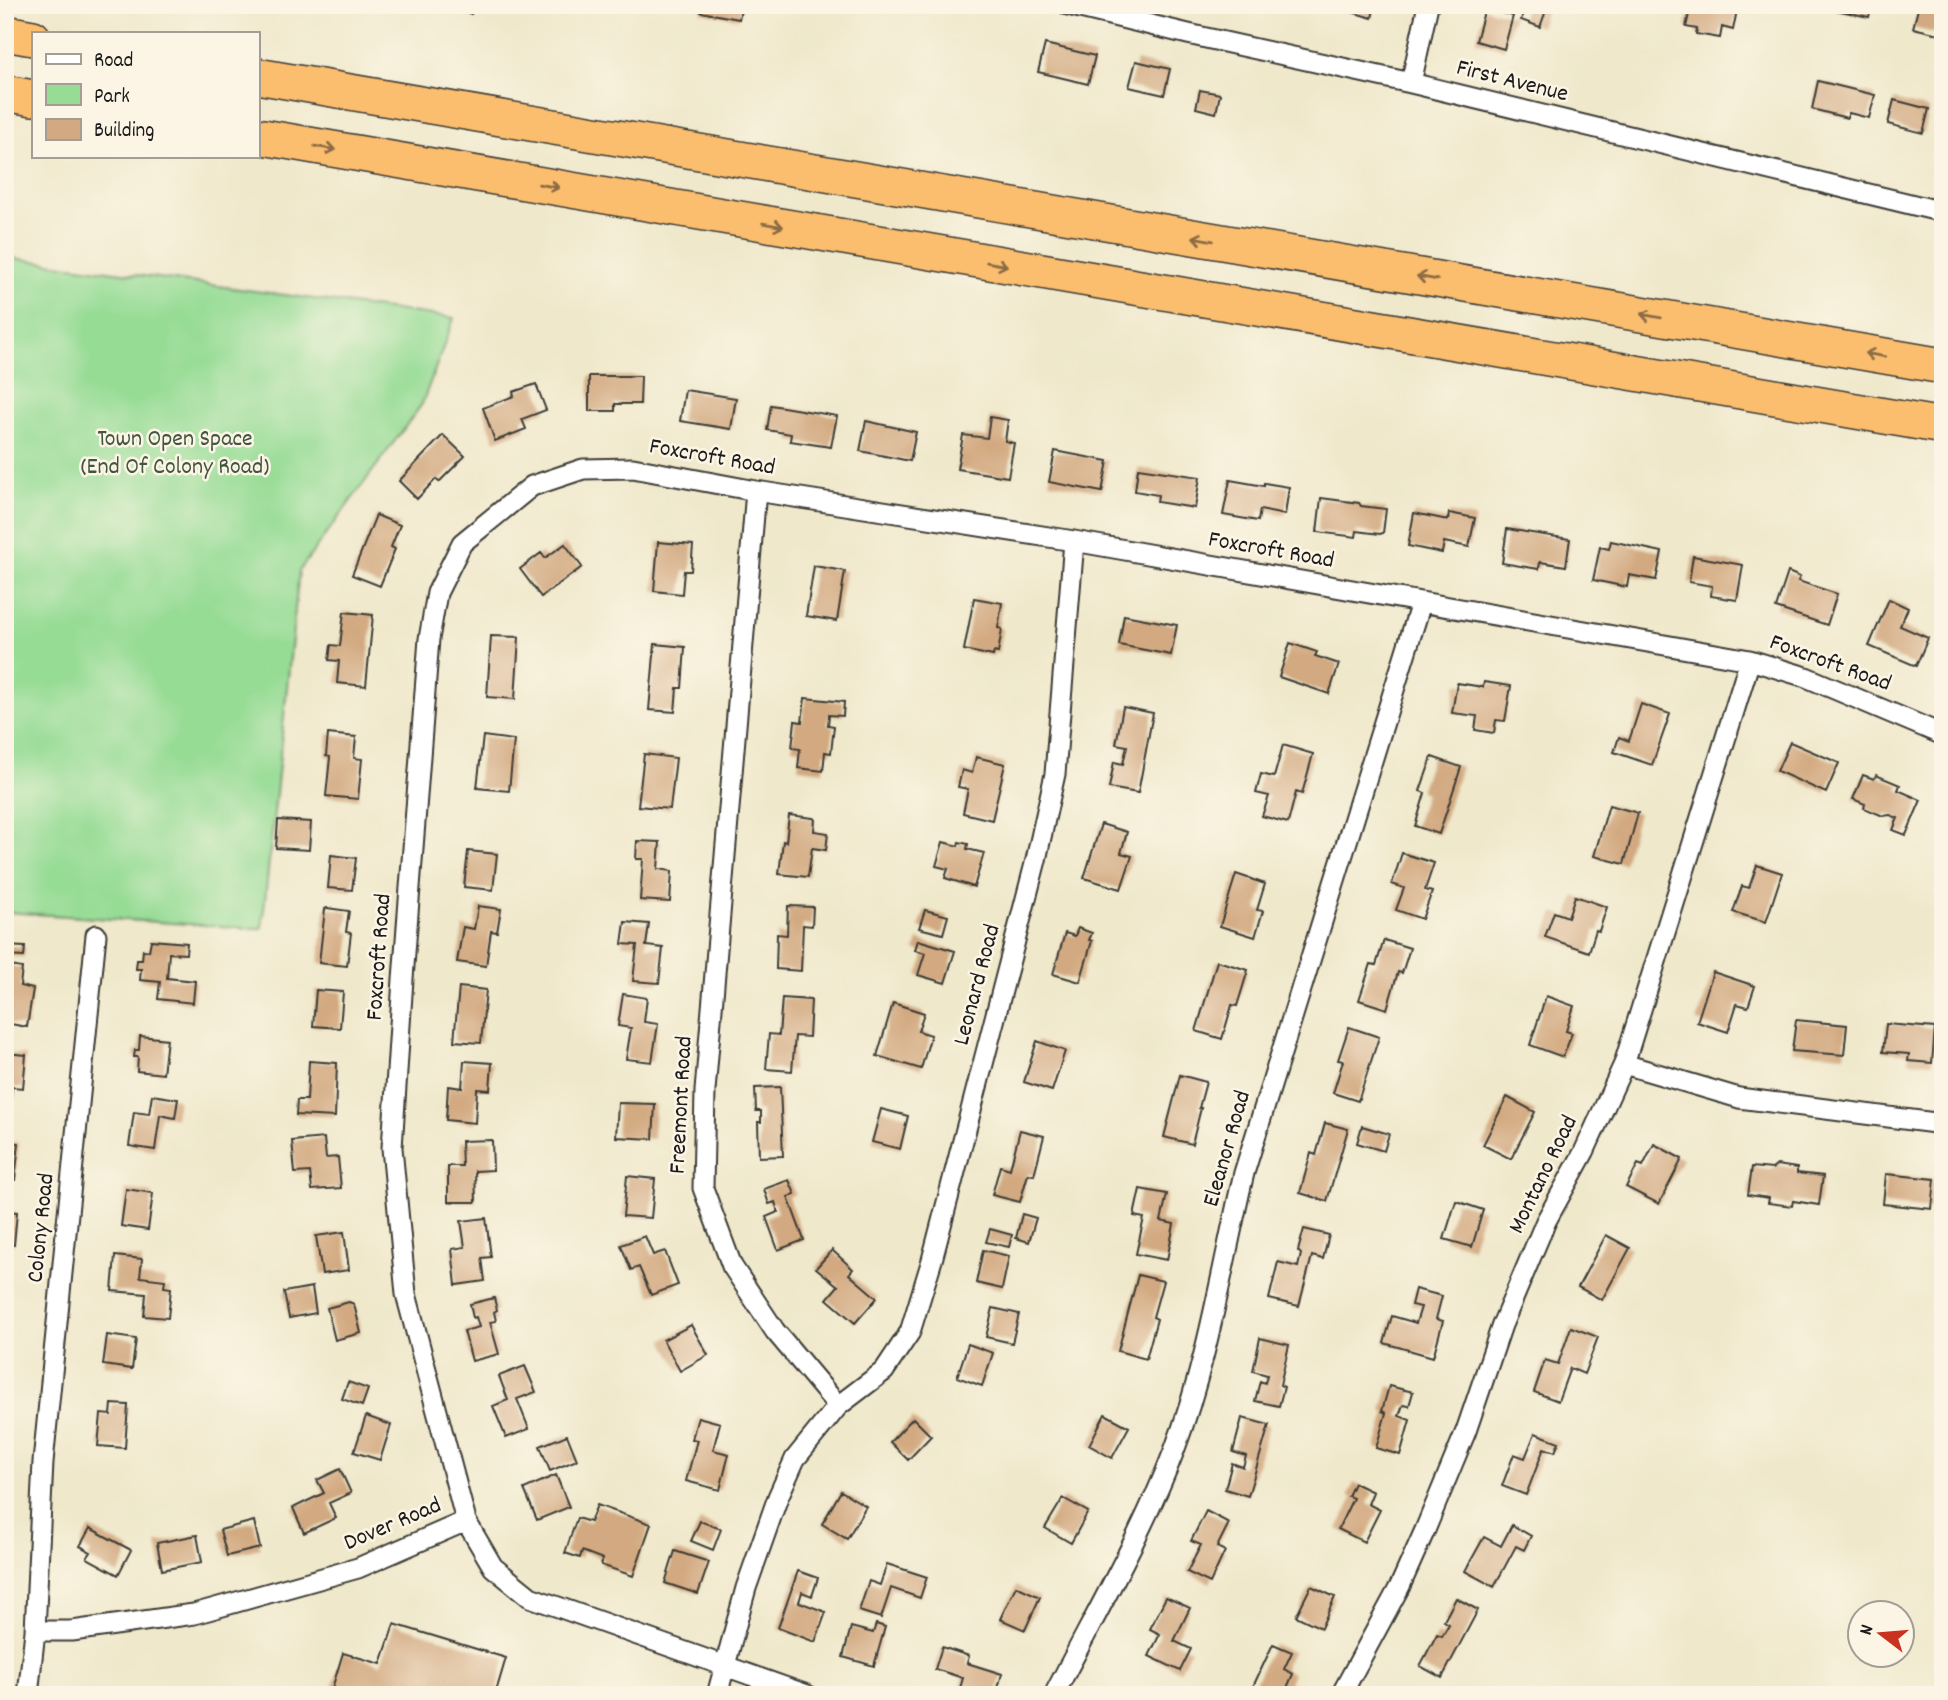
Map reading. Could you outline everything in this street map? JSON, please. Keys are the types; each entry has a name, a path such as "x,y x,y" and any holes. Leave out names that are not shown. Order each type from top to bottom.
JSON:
{"highway":[{"path":"5,33 32,38"},
{"path":"259,76 1943,366"},
{"path":"5,93 32,98"},
{"path":"259,136 1943,426"}],"street":[{"name":"First Avenue","path":"1068,5 1411,83 1943,212"},
{"path":"1411,83 1428,5"},
{"name":"Foxcroft Road","path":"466,1521 406,1294 392,1148 429,639 437,593 462,543 532,486 583,469 633,468 756,491 1074,541 1751,660 1806,677 1943,735"},
{"name":"Freemont Road","path":"756,491 705,1091 703,1188 732,1266 775,1331 838,1406"},
{"name":"Leonard Road","path":"838,1406 884,1371 910,1332 932,1260 1036,860 1055,774 1074,541"},
{"name":"Eleanor Road","path":"1054,1695 1156,1497 1175,1448 1204,1359 1244,1173 1420,603"},
{"name":"Montano Road","path":"1340,1695 1399,1586 1425,1530 1466,1431 1507,1313 1546,1221 1584,1152 1624,1064 1751,660"},
{"name":"Colony Road","path":"28,1695 35,1631 43,1462 96,935"},
{"path":"1624,1064 1739,1098 1943,1124"},
{"path":"717,1695 746,1588 778,1497 795,1459 838,1406"},
{"name":"Dover Road","path":"35,1631 72,1631 194,1614 358,1568 466,1521 492,1567 530,1597 807,1695"}],"green space":[{"name":"Town Open Space (End Of Colony Road)","path":"5,257 454,318 422,404 299,571 262,929 5,912"}],"building":[{"path":"446,5 474,5 471,14"},
{"path":"702,5 742,5 739,19 701,12"},
{"path":"1339,5 1375,5 1372,18 1338,8"},
{"path":"1526,5 1548,5 1540,27 1521,20"},
{"path":"1685,5 1732,5 1737,10 1733,30 1722,27 1720,38 1696,34 1697,29 1686,27 1689,14 1683,13"},
{"path":"1837,5 1872,5 1869,17 1836,10"},
{"path":"1919,5 1943,5 1943,35 1913,28"},
{"path":"1485,8 1513,16 1504,49 1476,41"},
{"path":"1045,44 1095,56 1088,84 1038,72"},
{"path":"1136,61 1170,69 1164,95 1129,87"},
{"path":"1818,81 1875,95 1869,118 1849,113 1847,118 1812,109"},
{"path":"1200,90 1220,94 1216,113 1196,108"},
{"path":"1894,100 1929,109 1923,133 1888,124"},
{"path":"589,376 641,376 640,404 615,404 615,411 589,411"},
{"path":"536,384 546,410 522,419 526,429 495,441 483,408 514,396 513,392"},
{"path":"685,390 736,398 731,429 680,421"},
{"path":"771,405 837,416 831,447 790,441 791,434 767,430"},
{"path":"990,417 1008,420 1005,441 1014,443 1008,477 957,469 963,435 987,438"},
{"path":"866,421 916,432 910,461 860,451"},
{"path":"443,435 465,456 439,482 436,479 417,499 399,481"},
{"path":"1055,451 1108,461 1102,492 1049,482"},
{"path":"1138,468 1200,477 1195,508 1157,502 1158,495 1135,491"},
{"path":"1230,480 1289,487 1285,515 1260,510 1258,521 1223,515"},
{"path":"1321,498 1386,509 1383,533 1357,531 1356,537 1317,532"},
{"path":"1414,513 1448,520 1449,513 1475,518 1469,547 1444,542 1442,553 1408,546"},
{"path":"376,515 400,525 391,547 395,549 380,586 352,575"},
{"path":"1507,529 1570,539 1566,566 1540,562 1539,569 1502,563"},
{"path":"1611,541 1662,552 1656,580 1629,575 1627,587 1593,580 1600,547 1609,549"},
{"path":"658,542 693,545 691,571 684,571 682,594 654,591"},
{"path":"565,544 582,567 541,597 520,569 541,553 545,558"},
{"path":"1693,556 1743,565 1737,600 1711,596 1712,586 1689,582"},
{"path":"814,566 845,571 837,621 806,616"},
{"path":"1788,572 1800,577 1798,581 1837,594 1827,625 1776,608"},
{"path":"974,598 1002,603 998,653 994,652 993,656 964,650"},
{"path":"1889,599 1908,608 1900,626 1928,638 1916,666 1869,646"},
{"path":"344,612 373,615 366,686 337,683 339,661 329,660 331,645 340,646"},
{"path":"1124,615 1177,625 1171,655 1119,645"},
{"path":"491,636 519,637 515,699 487,697"},
{"path":"1290,643 1317,652 1315,656 1339,664 1329,694 1279,677"},
{"path":"655,644 685,647 682,688 677,688 675,712 649,710"},
{"path":"1484,682 1511,686 1505,721 1496,720 1494,733 1475,730 1477,716 1452,713 1457,683 1483,687"},
{"path":"805,698 844,702 843,716 829,715 828,725 834,726 831,753 825,752 823,771 798,768 800,749 792,748 795,721 802,722"},
{"path":"1641,704 1670,714 1652,765 1614,752 1619,737 1629,741"},
{"path":"1123,707 1153,713 1138,793 1109,788 1114,762 1123,764 1127,746 1116,744"},
{"path":"328,734 356,737 354,758 362,759 358,799 326,796 330,757 326,756"},
{"path":"483,736 514,740 509,791 477,788"},
{"path":"1790,742 1839,763 1826,793 1777,771"},
{"path":"1283,745 1313,754 1302,794 1296,792 1288,823 1262,816 1269,796 1256,793 1261,774 1274,777"},
{"path":"644,754 676,758 670,809 638,806"},
{"path":"976,757 1005,764 992,820 963,813 968,789 958,787 962,770 972,773"},
{"path":"1432,757 1461,767 1439,834 1415,826 1425,793 1420,791"},
{"path":"1863,775 1874,779 1876,775 1900,785 1898,790 1921,800 1906,835 1893,830 1898,818 1883,816 1864,808 1865,804 1853,799"},
{"path":"1609,805 1638,813 1624,864 1594,856"},
{"path":"789,815 813,818 814,831 828,833 826,850 812,848 808,877 779,874"},
{"path":"278,820 311,822 309,850 276,848"},
{"path":"1101,824 1127,832 1121,853 1132,856 1121,889 1084,878"},
{"path":"637,841 660,842 658,869 672,871 670,902 640,900 643,859 636,859"},
{"path":"943,842 958,846 959,842 968,844 967,849 984,853 974,887 945,878 948,869 936,866"},
{"path":"468,851 497,854 493,890 464,887"},
{"path":"1402,853 1434,863 1425,890 1432,892 1422,919 1396,910 1404,888 1392,884"},
{"path":"331,855 356,858 352,890 328,888"},
{"path":"1757,865 1782,873 1766,922 1733,912 1742,886 1749,888"},
{"path":"1236,874 1265,884 1257,910 1263,911 1255,937 1220,926"},
{"path":"1575,896 1607,907 1589,952 1545,937 1554,912 1568,917"},
{"path":"478,906 501,909 497,932 491,931 486,966 457,962 463,927 474,929"},
{"path":"788,906 813,907 812,926 803,925 801,971 776,969 777,934 787,935"},
{"path":"327,908 349,911 346,932 351,933 347,966 319,963"},
{"path":"925,910 948,916 943,934 919,928"},
{"path":"625,922 649,924 646,946 663,948 659,983 633,981 637,945 622,944"},
{"path":"1078,928 1092,933 1080,982 1053,974 1065,933 1075,936"},
{"path":"151,940 187,943 186,954 169,953 167,978 195,981 193,1003 158,999 160,982 140,980 141,969 136,969 137,960 142,960 143,950 149,951"},
{"path":"918,940 955,951 945,983 918,975 925,953 915,950"},
{"path":"1384,940 1410,948 1402,973 1398,972 1387,1009 1359,1000 1371,964 1376,965"},
{"path":"5,946 25,947 24,957 5,956"},
{"path":"1217,961 1248,970 1237,1006 1232,1005 1222,1039 1196,1031"},
{"path":"5,965 22,968 20,986 33,989 27,1027 5,1023"},
{"path":"1713,972 1755,986 1748,1007 1737,1004 1728,1032 1697,1022"},
{"path":"459,987 486,990 481,1043 454,1041"},
{"path":"316,990 343,992 340,1028 313,1026"},
{"path":"623,994 647,998 644,1022 658,1024 652,1062 626,1059 631,1028 618,1026"},
{"path":"1546,996 1574,1006 1566,1031 1572,1033 1563,1057 1530,1045"},
{"path":"782,998 811,1000 809,1037 795,1036 792,1071 766,1069 769,1034 779,1035"},
{"path":"893,1003 924,1013 918,1031 931,1035 921,1069 877,1056"},
{"path":"1796,1020 1847,1025 1844,1055 1792,1051"},
{"path":"1886,1024 1935,1028 1932,1063 1908,1061 1909,1054 1883,1052"},
{"path":"1349,1027 1379,1037 1358,1101 1333,1093 1343,1061 1338,1060"},
{"path":"140,1036 167,1039 163,1074 137,1071 138,1057 134,1057 135,1050 139,1050"},
{"path":"1037,1041 1065,1051 1052,1091 1024,1082"},
{"path":"5,1053 26,1055 23,1088 12,1087 11,1099 5,1098"},
{"path":"309,1061 337,1063 335,1117 296,1115 297,1100 307,1100"},
{"path":"464,1061 492,1063 490,1090 477,1089 475,1123 446,1120 448,1086 462,1088"},
{"path":"1180,1075 1206,1082 1192,1144 1164,1137"},
{"path":"780,1087 783,1156 759,1157 758,1122 761,1122 761,1111 756,1111 755,1088"},
{"path":"152,1095 178,1099 175,1118 160,1115 155,1150 129,1146 134,1112 149,1114"},
{"path":"1507,1097 1535,1112 1511,1159 1483,1145"},
{"path":"618,1103 655,1104 653,1139 616,1137"},
{"path":"881,1109 908,1116 900,1149 872,1142"},
{"path":"1325,1123 1348,1129 1327,1201 1300,1193 1311,1153 1316,1155"},
{"path":"1362,1126 1389,1134 1384,1151 1357,1143"},
{"path":"1020,1130 1044,1136 1034,1175 1028,1174 1020,1202 992,1195 1000,1166 1010,1169"},
{"path":"324,1138 326,1158 338,1157 341,1188 312,1190 310,1172 295,1173 292,1141"},
{"path":"492,1140 493,1170 475,1171 476,1202 448,1202 448,1166 462,1166 461,1141"},
{"path":"5,1141 19,1143 15,1180 5,1179"},
{"path":"1654,1144 1682,1159 1659,1204 1626,1187 1638,1164 1643,1166"},
{"path":"1777,1165 1797,1168 1797,1173 1823,1176 1819,1205 1793,1201 1792,1206 1768,1203 1769,1198 1748,1195 1752,1167 1772,1169"},
{"path":"1886,1174 1935,1179 1932,1209 1883,1204"},
{"path":"627,1176 655,1179 651,1218 623,1216"},
{"path":"789,1180 795,1194 788,1197 804,1240 778,1250 766,1217 778,1212 775,1202 769,1204 764,1189"},
{"path":"126,1189 153,1193 148,1230 121,1226"},
{"path":"1140,1189 1167,1194 1161,1221 1174,1224 1167,1260 1136,1254 1144,1218 1134,1216"},
{"path":"1456,1201 1483,1210 1472,1247 1444,1239"},
{"path":"5,1211 17,1212 14,1245 5,1244"},
{"path":"1022,1214 1036,1218 1029,1242 1016,1238"},
{"path":"486,1218 491,1257 482,1258 485,1281 456,1285 452,1249 465,1247 461,1221"},
{"path":"990,1229 1012,1235 1009,1247 986,1242"},
{"path":"1304,1229 1329,1235 1323,1259 1312,1256 1299,1306 1269,1299 1278,1262 1298,1267 1301,1254 1298,1251"},
{"path":"344,1232 349,1270 322,1274 316,1236"},
{"path":"1606,1235 1630,1248 1602,1300 1578,1287"},
{"path":"645,1236 653,1255 665,1251 678,1285 651,1295 639,1267 631,1270 621,1245"},
{"path":"832,1250 853,1269 849,1274 877,1298 855,1323 827,1299 838,1286 816,1268"},
{"path":"983,1250 1009,1256 1002,1289 976,1283"},
{"path":"115,1256 142,1259 140,1277 165,1280 164,1287 171,1288 168,1318 144,1316 146,1294 112,1291"},
{"path":"1138,1275 1163,1281 1153,1317 1157,1319 1146,1359 1118,1351"},
{"path":"312,1287 316,1313 289,1318 284,1292"},
{"path":"1415,1289 1442,1296 1436,1319 1443,1321 1433,1357 1384,1343 1392,1316 1416,1323 1421,1307 1411,1305"},
{"path":"494,1298 496,1321 490,1322 499,1354 472,1361 464,1331 479,1327 476,1317 473,1318 470,1304"},
{"path":"5,1301 9,1301 7,1321 5,1320"},
{"path":"349,1302 354,1304 361,1333 335,1340 327,1308"},
{"path":"993,1308 1019,1314 1012,1343 986,1337"},
{"path":"691,1325 708,1355 680,1371 663,1340"},
{"path":"1571,1327 1598,1337 1584,1374 1570,1368 1558,1401 1534,1392 1545,1360 1558,1364"},
{"path":"107,1335 136,1339 132,1369 103,1365"},
{"path":"1260,1338 1289,1345 1280,1385 1284,1387 1279,1406 1255,1401 1260,1381 1265,1383 1267,1375 1253,1371"},
{"path":"968,1344 993,1353 982,1386 957,1377"},
{"path":"525,1366 536,1392 517,1399 529,1429 506,1438 493,1406 508,1400 499,1376"},
{"path":"348,1382 368,1389 362,1406 342,1399"},
{"path":"1389,1386 1413,1392 1409,1406 1403,1405 1399,1416 1410,1420 1400,1455 1376,1448 1386,1413 1382,1411"},
{"path":"112,1404 128,1405 125,1448 98,1446 101,1414 111,1415"},
{"path":"1105,1414 1129,1427 1112,1458 1089,1445"},
{"path":"366,1416 391,1425 380,1460 354,1452"},
{"path":"698,1417 720,1423 713,1450 729,1454 720,1490 686,1481 697,1440 692,1439"},
{"path":"913,1418 931,1436 908,1460 890,1442"},
{"path":"1242,1418 1269,1425 1248,1496 1225,1489 1232,1463 1243,1467 1246,1456 1233,1452"},
{"path":"1535,1433 1559,1442 1555,1452 1544,1448 1526,1495 1502,1486 1514,1454 1525,1458"},
{"path":"567,1435 577,1460 550,1471 540,1446"},
{"path":"340,1469 351,1493 329,1503 336,1518 304,1533 293,1508 324,1493 317,1480"},
{"path":"556,1475 569,1507 537,1520 524,1489"},
{"path":"1354,1483 1373,1492 1368,1504 1380,1510 1364,1542 1338,1529 1353,1498 1348,1496"},
{"path":"841,1491 866,1506 847,1539 822,1524"},
{"path":"1063,1498 1088,1512 1071,1543 1045,1528"},
{"path":"597,1505 651,1524 633,1576 601,1565 603,1559 582,1551 580,1558 565,1553 577,1518 590,1522"},
{"path":"1206,1511 1229,1523 1217,1547 1225,1551 1210,1583 1187,1572 1201,1545 1191,1541"},
{"path":"254,1521 260,1548 227,1556 220,1530"},
{"path":"700,1521 721,1529 713,1550 691,1541"},
{"path":"1512,1525 1531,1536 1524,1550 1516,1546 1494,1587 1465,1571 1484,1537 1501,1546"},
{"path":"90,1528 131,1550 118,1575 87,1558 91,1552 80,1546"},
{"path":"197,1535 202,1562 162,1570 157,1543"},
{"path":"675,1551 709,1562 698,1594 665,1583"},
{"path":"887,1564 927,1577 920,1598 891,1588 881,1618 859,1611 869,1581 880,1585"},
{"path":"798,1571 818,1578 812,1596 802,1592 799,1602 826,1612 815,1642 778,1628"},
{"path":"1016,1586 1040,1597 1025,1630 1000,1619"},
{"path":"1311,1586 1335,1597 1321,1628 1296,1616"},
{"path":"1166,1597 1190,1608 1174,1641 1191,1649 1180,1671 1149,1656 1160,1634 1150,1629"},
{"path":"1456,1598 1478,1610 1442,1678 1420,1666 1437,1634 1442,1636 1449,1624 1444,1621"},
{"path":"394,1624 506,1658 495,1695 330,1695 343,1653 381,1664"},
{"path":"876,1624 885,1627 874,1666 843,1657 851,1627 873,1633"},
{"path":"1273,1644 1292,1652 1284,1669 1293,1674 1284,1695 1249,1695"},
{"path":"942,1647 969,1656 967,1663 1002,1674 996,1695 958,1695 963,1678 935,1669"}]}
